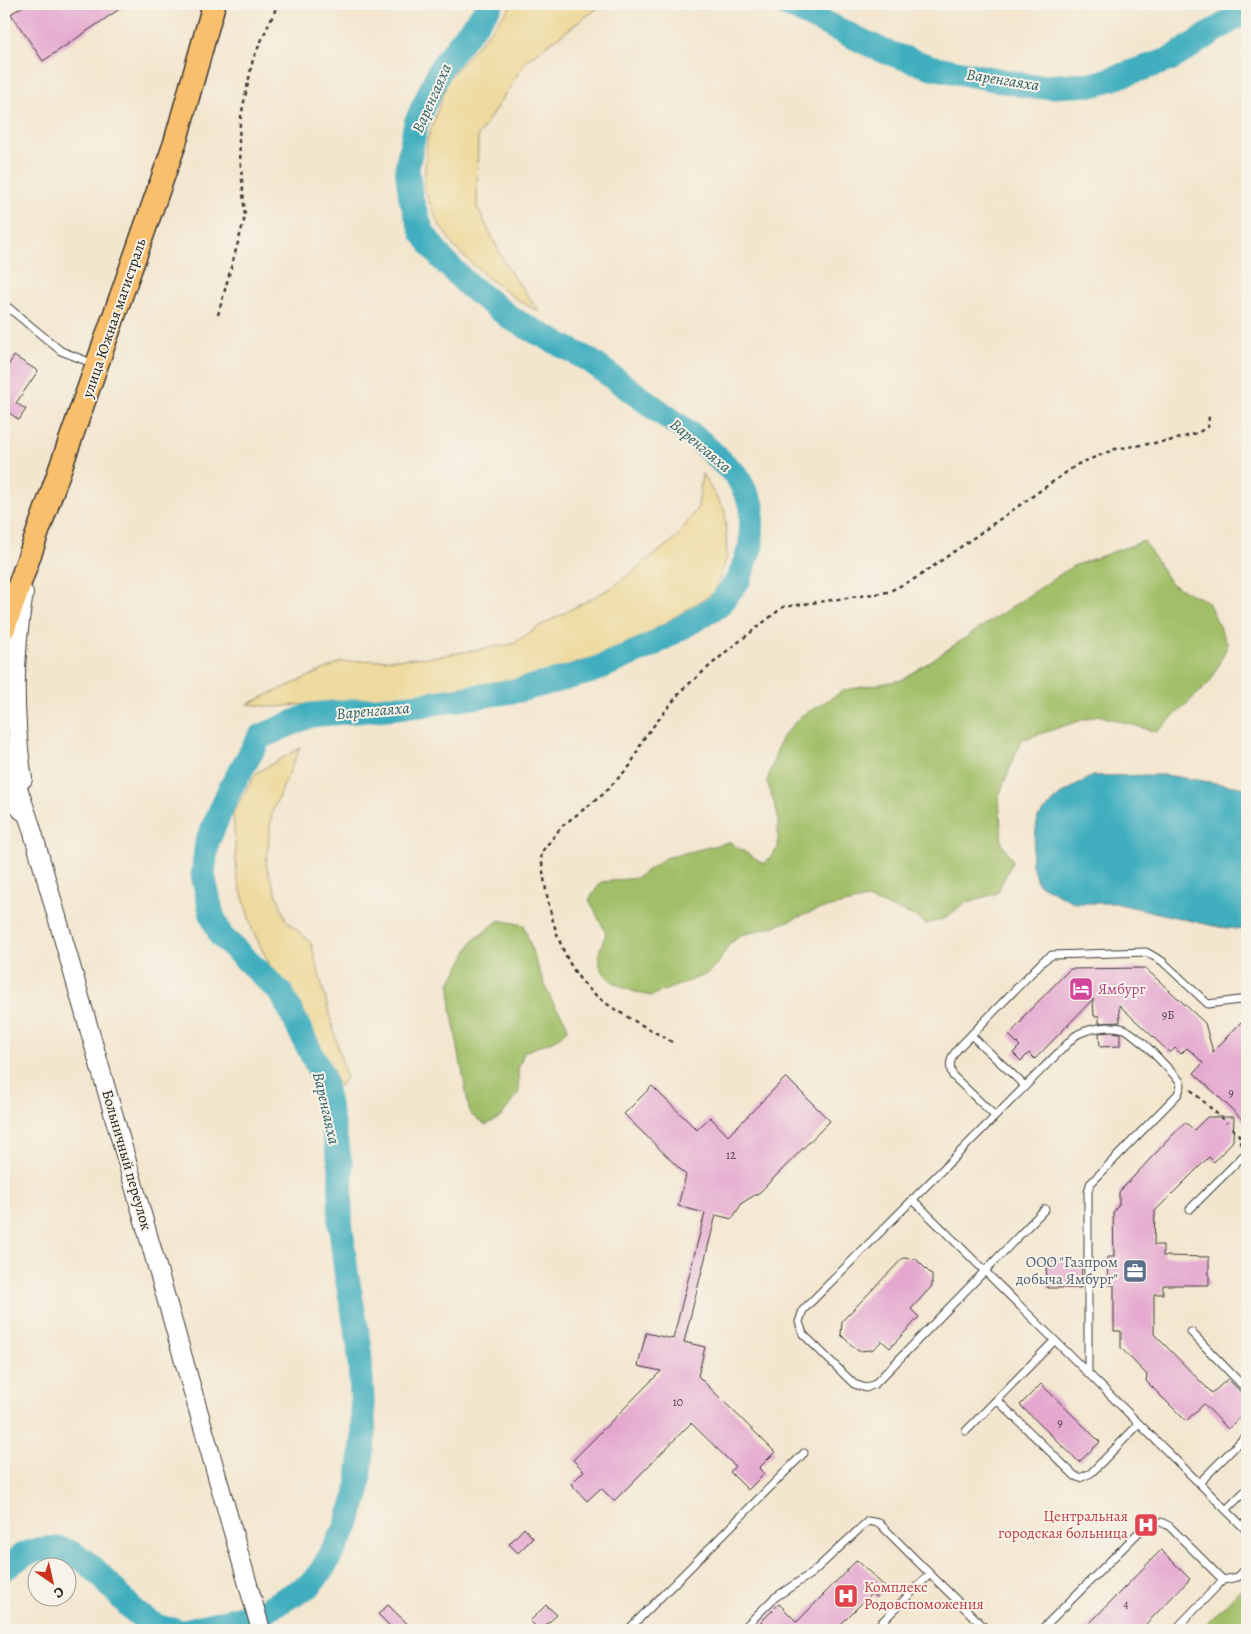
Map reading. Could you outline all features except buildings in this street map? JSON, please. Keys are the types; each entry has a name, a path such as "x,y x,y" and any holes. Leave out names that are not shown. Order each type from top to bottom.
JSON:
{"highway":[{"name":"улица Южная магистраль","path":"4,628 175,143 214,4"}],"street":[{"path":"31,552 19,624 14,691 19,752 31,826"},
{"name":"Больничный переулок","path":"4,747 31,826 261,1630"},
{"path":"4,790 31,826"}],"lane":[{"path":"4,304 61,351 97,366"},
{"path":"995,1116 954,1076 950,1071 949,1063 952,1055 971,1035 1043,961 1052,955 1060,953 1146,952 1162,961 1208,1004 1247,999"},
{"path":"1045,1209 870,1386 860,1387 854,1384 803,1334 799,1322 804,1310 995,1116 1082,1031 1120,1028 1130,1033 1179,1080 1181,1085 1178,1094 1090,1184 1088,1192 1088,1374"},
{"path":"971,1035 1025,1086"},
{"path":"1190,1209 1245,1156"},
{"path":"913,1200 1247,1531"},
{"path":"1191,1332 1247,1390"},
{"path":"966,1431 1054,1341"},
{"path":"997,1400 1075,1476 1080,1478 1091,1473 1139,1424"},
{"path":"1199,1484 1247,1435"},
{"path":"628,1630 804,1453"},
{"path":"1226,1510 1247,1489"},
{"path":"742,1630 774,1598 812,1573 868,1521 879,1523 987,1630"},
{"path":"1041,1630 1148,1522 1154,1521 1169,1526 1223,1580"},
{"path":"1175,1630 1223,1580 1238,1577 1247,1567"},
{"path":"874,1630 930,1574"}],"path":[{"path":"218,315 245,217 239,141 240,121 253,59 278,4"},
{"path":"672,1042 615,1009 590,991 570,964 544,888 541,853 562,826 601,796 630,766 644,738 682,690 726,651 783,606 888,592 918,577 1078,464 1115,449 1174,440 1197,433 1208,427 1209,416"},
{"path":"1179,1080 1226,1123"},
{"path":"1232,1128 1239,1135 1245,1156"}],"green space":[{"path":"1144,541 1171,584 1208,602 1228,645 1210,682 1157,732 1098,715 1021,740 999,796 1002,844 1013,861 997,893 965,903 944,919 926,924 915,916 867,899 817,910 778,925 742,935 729,944 718,964 705,975 650,996 616,984 603,972 599,955 606,933 589,900 601,882 636,878 665,858 729,842 764,864 778,848 778,816 767,781 781,738 801,716 845,690 902,680 1073,566"},
{"path":"499,920 524,925 547,990 568,1029 555,1040 524,1052 518,1070 519,1092 501,1117 486,1125 470,1114 451,1009 450,984 473,941"},
{"path":"1247,1582 1247,1630 1201,1630"}],"sand":[{"path":"513,4 608,4 599,7 527,60 478,136 477,207 508,269 540,312 519,301 487,277 455,248 437,221 424,188 427,140 449,78"},
{"path":"702,474 725,511 727,556 715,592 624,648 539,675 419,694 275,707 248,704 341,662 433,657 513,644 538,627 613,587 677,537 698,507"},
{"path":"300,748 272,812 266,865 286,920 311,943 346,1078 339,1086 289,993 280,986 253,931 237,877 233,812 256,773"}],"water":[{"path":"1165,775 1247,788 1247,930 1218,927 1115,903 1075,903 1037,883 1031,861 1038,817 1060,795 1092,776"}],"waterway":[{"name":"Варенгаяха","path":"189,1630 262,1612 310,1585 322,1570 345,1530 357,1496 364,1434 359,1343 346,1272 340,1220 341,1167 322,1075 282,994 221,936 212,915 203,875 207,842 230,789 260,737 311,715 421,705 520,690 589,672 650,646 718,606 739,579 751,545 752,505 737,476 700,441 589,360 512,319 469,286 441,258 422,232 411,198 407,168 416,123 441,67 491,4"},
{"name":"Варенгаяха","path":"785,4 883,51 931,67 1034,87 1096,84 1171,59 1247,10"},
{"name":"Варенгаяха","path":"4,1569 26,1554 50,1549 71,1553 89,1564 137,1613 155,1625 175,1630"}],"place":[{"name":"Ямбург","path":"1081,989"},
{"name":"ООО \"Газпром добыча Ямбург\"","path":"1135,1271"},
{"name":"Центральная городская больница","path":"1146,1525"},
{"name":"Комплекс Родовспоможения","path":"846,1596"}]}
